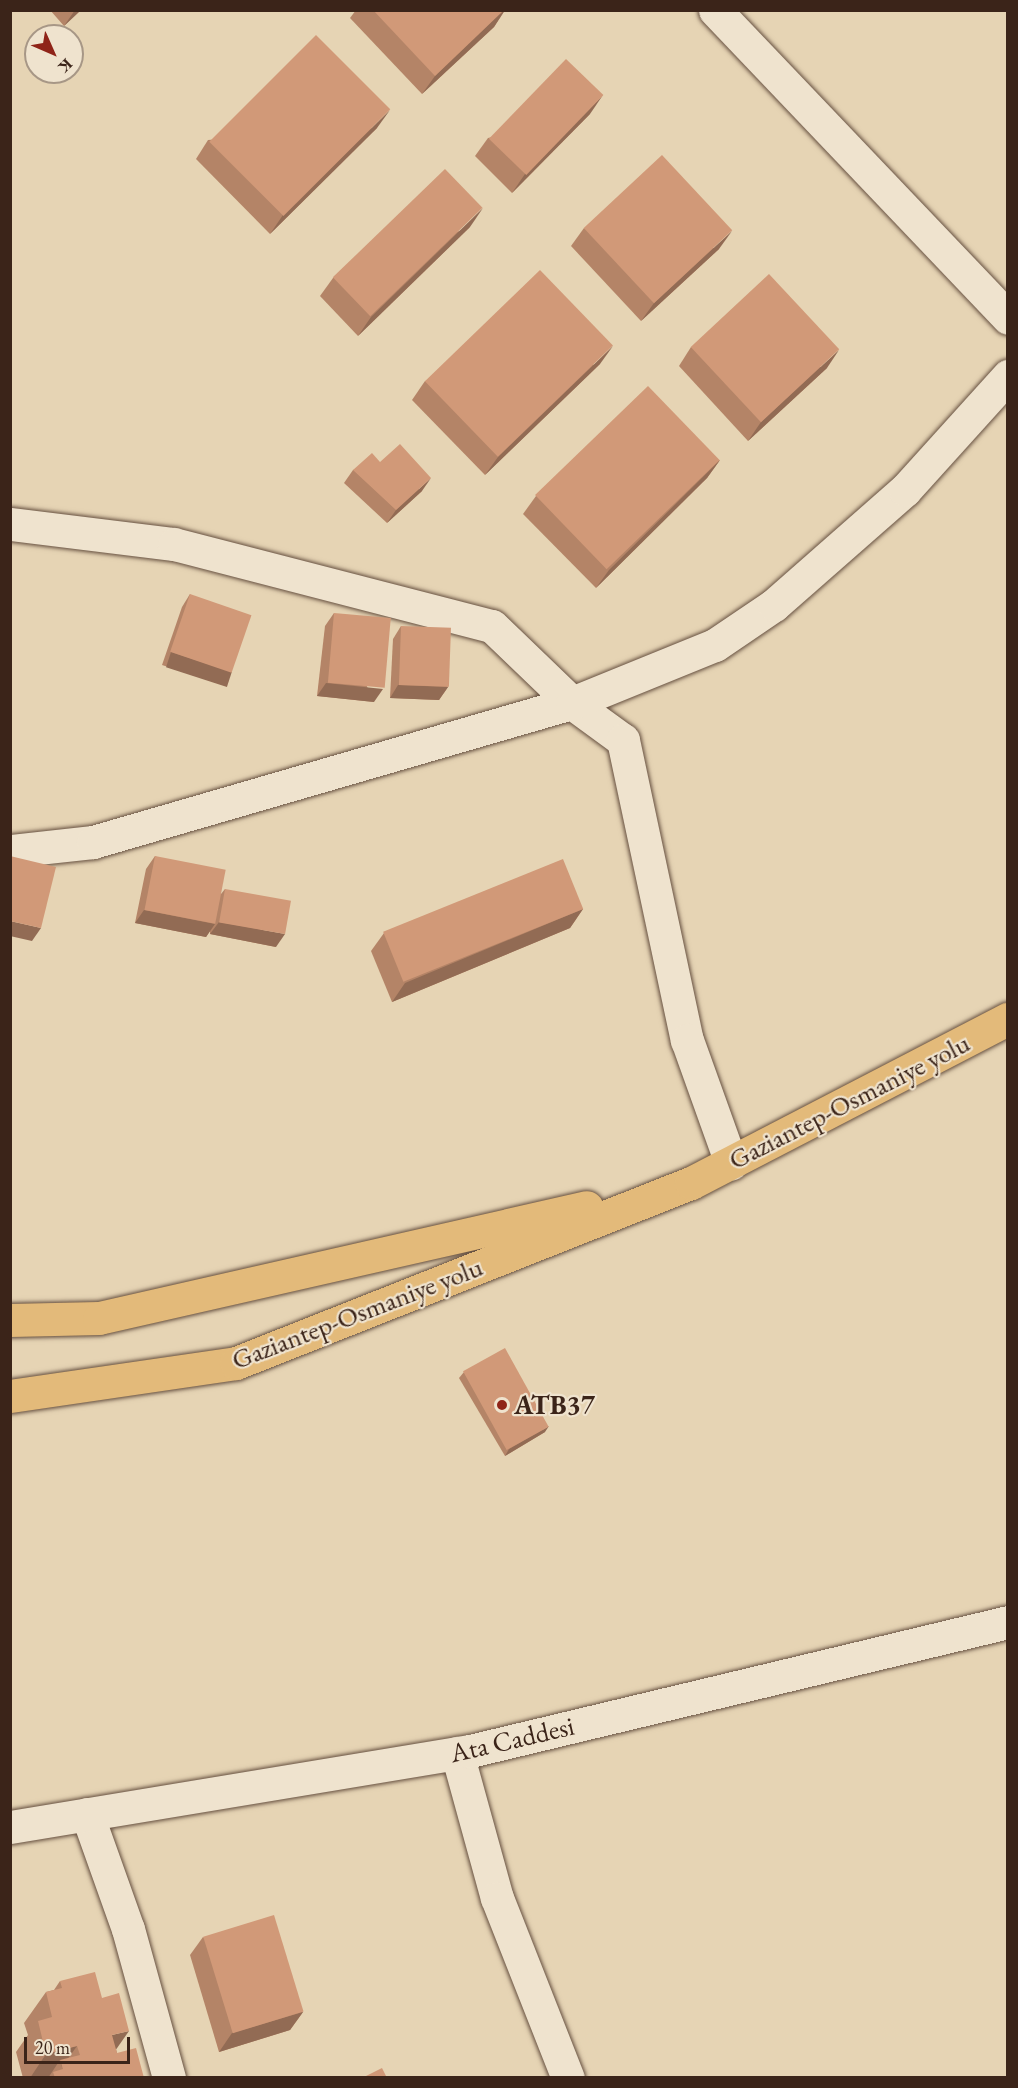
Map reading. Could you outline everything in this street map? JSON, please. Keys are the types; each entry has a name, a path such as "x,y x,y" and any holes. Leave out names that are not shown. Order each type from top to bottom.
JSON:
{"highway":[{"name":"Gaziantep-Osmaniye yolu","path":"10,1396 236,1363 691,1184 1007,1021"},
{"name":"Gaziantep-Osmaniye yolu","path":"10,1320 99,1318 691,1184"}],"street":[{"path":"715,10 1008,318"},
{"path":"10,851 93,842 572,703 715,645 774,604 905,490 1008,376"},
{"path":"10,524 174,544 492,626 572,703 623,740 687,1040 730,1163"},
{"name":"Ata Caddesi","path":"10,1827 457,1753 1008,1622"},
{"path":"457,1753 497,1898 568,2078"},
{"path":"87,1814 128,1929 169,2078"}],"building":[{"path":"373,10 504,10 435,76"},
{"path":"316,35 390,109 283,216 209,142"},
{"path":"566,59 603,95 526,175 489,139"},
{"path":"662,155 732,230 654,303 584,228"},
{"path":"445,169 483,208 370,316 333,277"},
{"path":"540,270 613,346 498,457 425,381"},
{"path":"769,274 839,349 761,422 691,347"},
{"path":"648,386 720,460 607,569 535,495"},
{"path":"400,444 431,478 396,510 353,470 372,453 380,462"},
{"path":"190,594 251,615 232,673 170,652"},
{"path":"334,613 391,618 385,688 328,683"},
{"path":"401,626 451,628 449,687 399,685"},
{"path":"10,856 56,867 41,928 10,921"},
{"path":"155,856 226,870 215,924 145,910"},
{"path":"563,859 583,909 403,982 383,932"},
{"path":"225,889 291,901 285,934 219,922"},
{"name":"ATB37","path":"505,1348 549,1427 507,1450 463,1371"},
{"path":"274,1915 304,2012 233,2033 203,1937"},
{"path":"95,1972 102,1998 119,1993 129,2031 112,2035 117,2053 136,2048 144,2078 55,2078 53,2072 63,2069 60,2060 80,2055 77,2046 46,2054 38,2021 52,2017 46,1992 62,1988 60,1981"},
{"path":"382,2068 387,2078 362,2078"}],"place":[{"name":"ATB37","path":"502,1405"}]}
